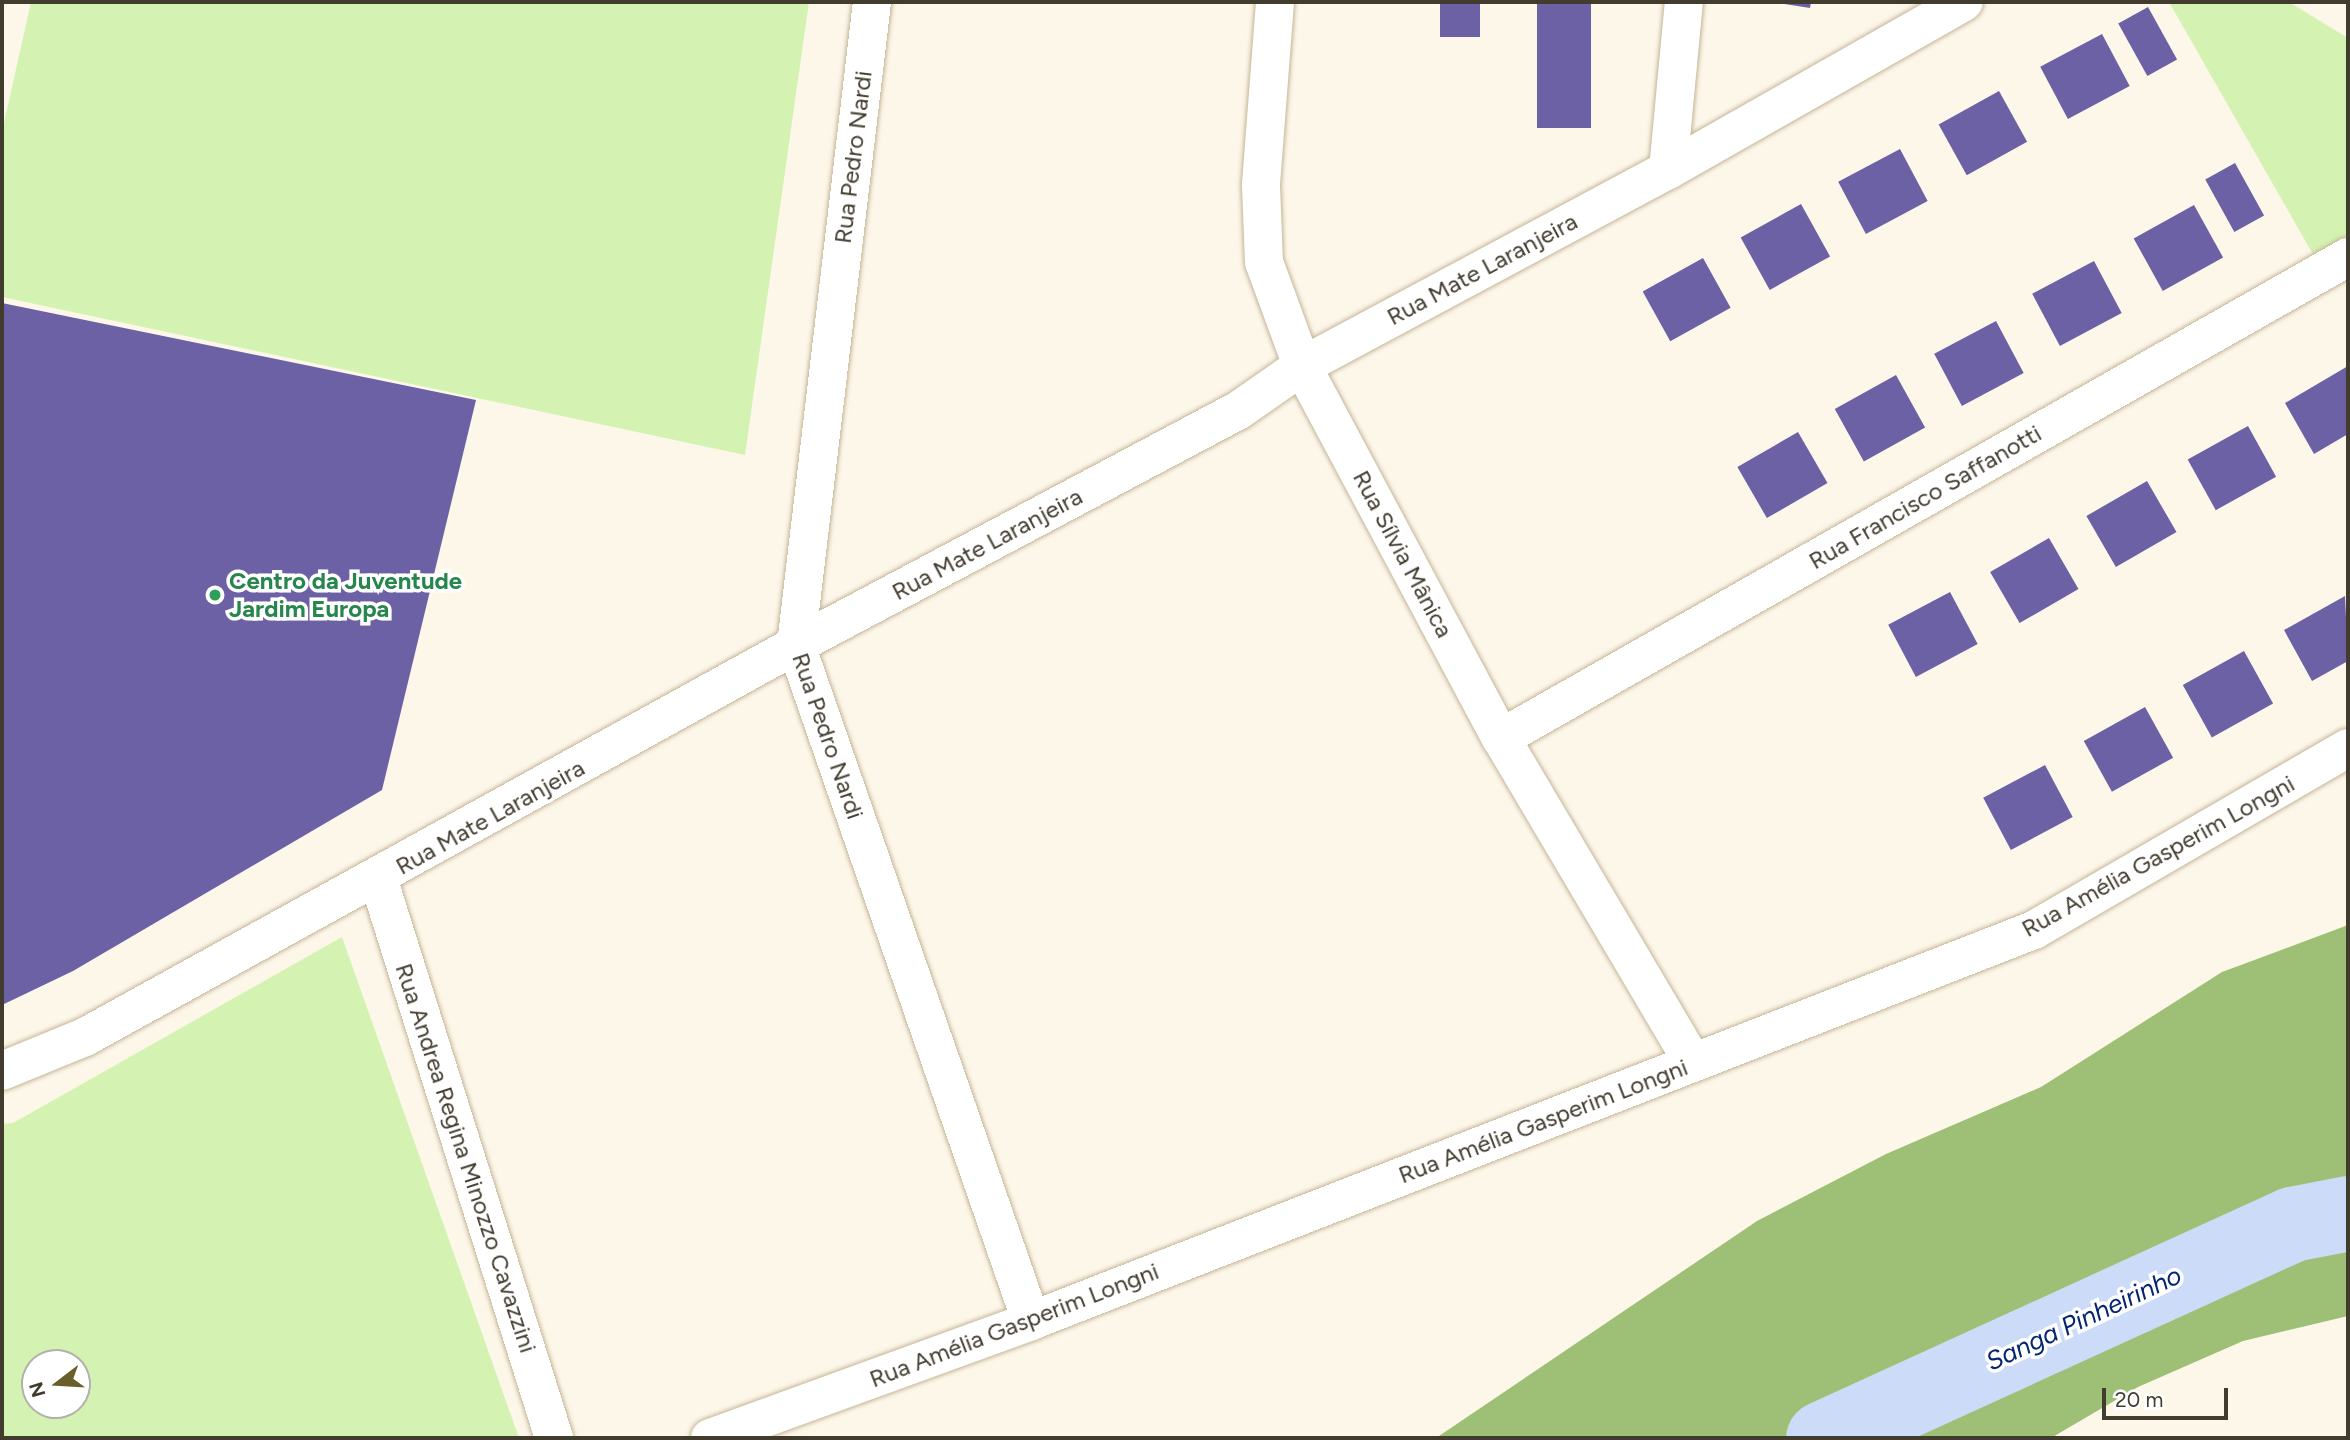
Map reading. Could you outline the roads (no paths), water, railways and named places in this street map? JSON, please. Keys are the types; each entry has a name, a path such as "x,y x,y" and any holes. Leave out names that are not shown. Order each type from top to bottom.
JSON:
{"street":[{"name":"Rua Pedro Nardi","path":"872,2 796,645 1031,1321"},
{"name":"Rua Sílvia Mânica","path":"1275,2 1261,185 1264,262 1303,366 1501,738 1693,1063"},
{"path":"1668,170 1684,2"},
{"name":"Rua Mate Laranjeira","path":"2,1071 85,1037 378,878 796,645 1239,410 1303,366 1668,170 1964,2"},
{"name":"Rua Francisco Saffanotti","path":"1501,738 2348,257"},
{"name":"Rua Amélia Gasperim Longni","path":"710,1438 1031,1321 2034,930 2348,748"},
{"name":"Rua Andrea Regina Minozzo Cavazzini","path":"378,878 554,1438"}],"waterway":[{"name":"Sanga Pinheirinho","path":"1823,1438 2292,1224 2348,1213"}],"place":[{"name":"Centro da Juventude Jardim Europa","path":"215,595"}]}
